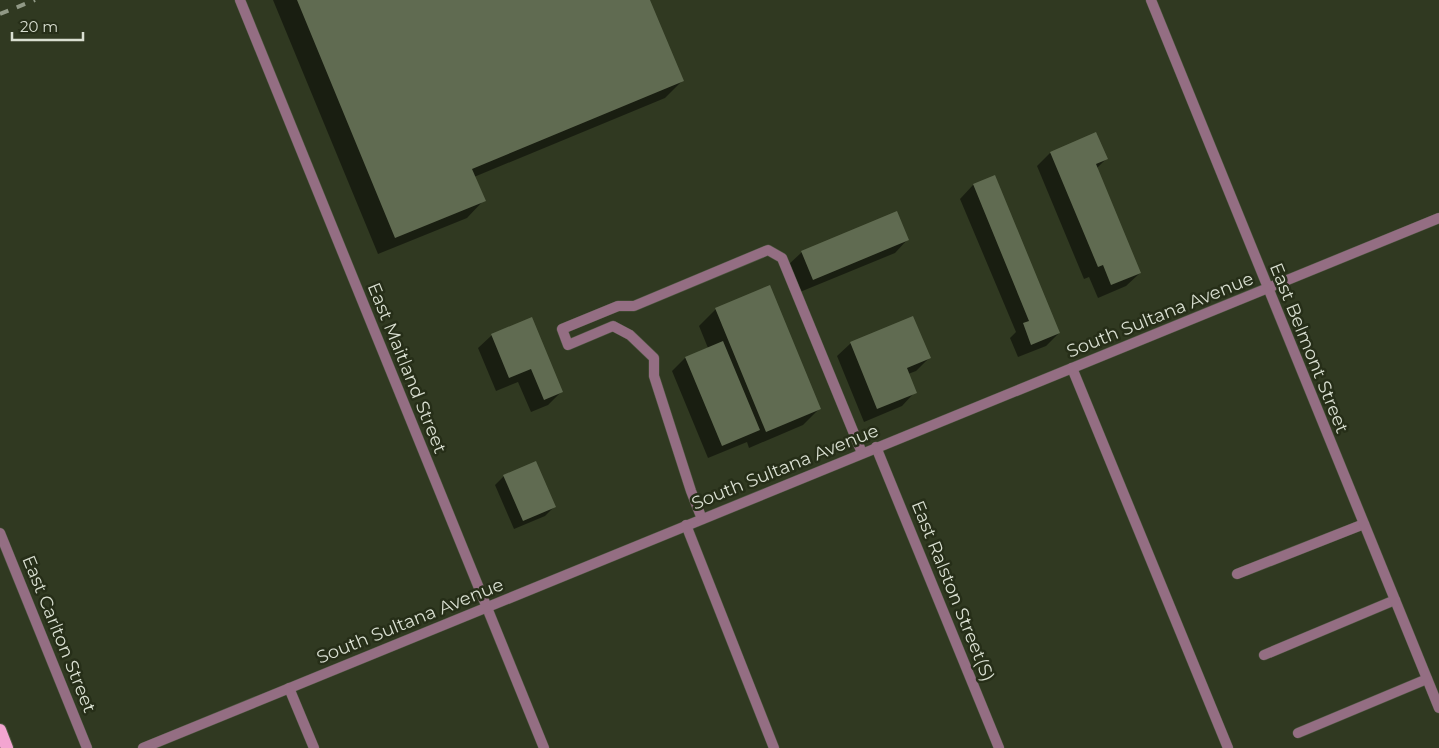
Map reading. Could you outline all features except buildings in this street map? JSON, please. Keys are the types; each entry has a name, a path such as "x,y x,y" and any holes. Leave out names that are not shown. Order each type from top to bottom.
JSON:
{"main road":[{"path":"0,730 7,748"}],"street":[{"name":"East Maitland Street","path":"240,0 544,748"},
{"name":"East Belmont Street","path":"1151,0 1439,708"},
{"name":"South Sultana Avenue","path":"143,748 1439,218"},
{"path":"702,519 691,491 654,376 654,358 630,335 612,326 568,344 562,329 618,306 634,306 768,250 782,258 862,453"},
{"path":"1072,368 1228,748"},
{"name":"East Ralston Street(S)","path":"876,447 999,748"},
{"path":"1237,574 1364,524"},
{"path":"686,526 774,748"},
{"name":"East Carlton Street","path":"0,533 87,748"},
{"path":"1264,655 1395,600"},
{"path":"1298,733 1427,679"},
{"path":"289,688 314,748"}],"railway":[{"path":"0,14 35,0"}]}
